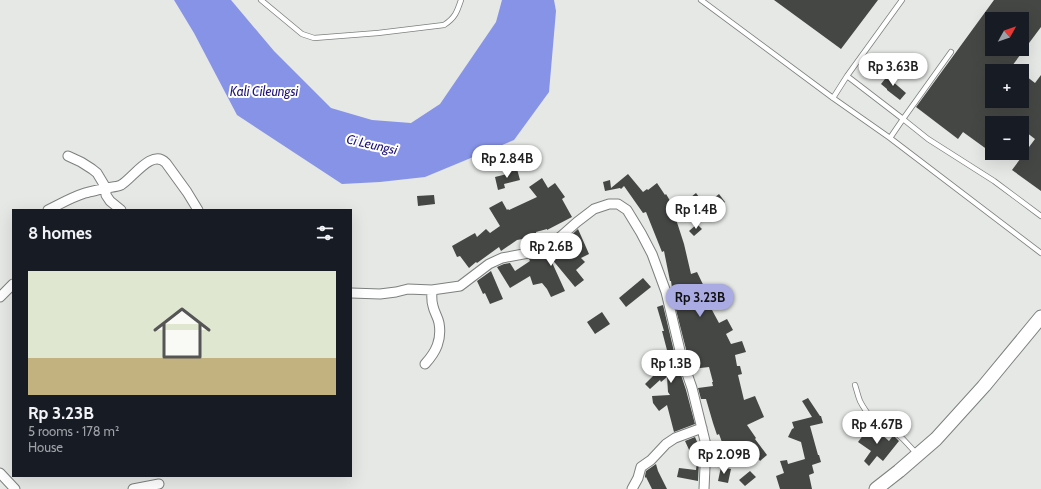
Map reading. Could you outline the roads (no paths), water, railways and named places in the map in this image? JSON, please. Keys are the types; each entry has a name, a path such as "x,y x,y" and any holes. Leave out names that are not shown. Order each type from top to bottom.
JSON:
{"street":[{"path":"68,156 81,162 97,173 106,188 106,195 110,201 120,209"},
{"path":"50,209 84,193 119,186 126,182 153,159 161,159 164,161 197,209"},
{"path":"352,293 380,294 408,289 432,290 460,286 490,264 502,258 534,252 544,248 594,209 609,204 618,204 627,210 641,233 652,254 666,292 682,359 692,388 702,428 706,449 704,489"},
{"path":"0,298 12,285"},
{"path":"425,364 436,350 440,334 440,324 432,302 432,290"},
{"path":"876,489 936,439 984,386 1041,317"},
{"path":"632,489 641,468 666,444 675,438 702,428"},
{"path":"0,473 15,489"},
{"path":"133,489 159,484"}],"lane":[{"path":"261,0 302,34 314,38 378,33 444,25 450,21 457,12 461,0"},
{"path":"700,0 890,138 1041,253"},
{"path":"833,98 847,76 902,0"},
{"path":"890,138 951,52"},
{"path":"847,76 928,139 994,181 1041,216"},
{"path":"855,385 864,408 879,428 887,434 895,432 900,435 918,455"}],"water":[{"path":"174,0 231,0 274,51 331,108 372,120 411,123 440,104 496,22 502,0 554,0 556,11 549,92 514,140 425,177 380,182 342,184 237,115 194,33"}],"water label":[{"name":"Kali Cileungsi","path":"264,91"},
{"name":"Ci Leungsi","path":"372,144"}]}
